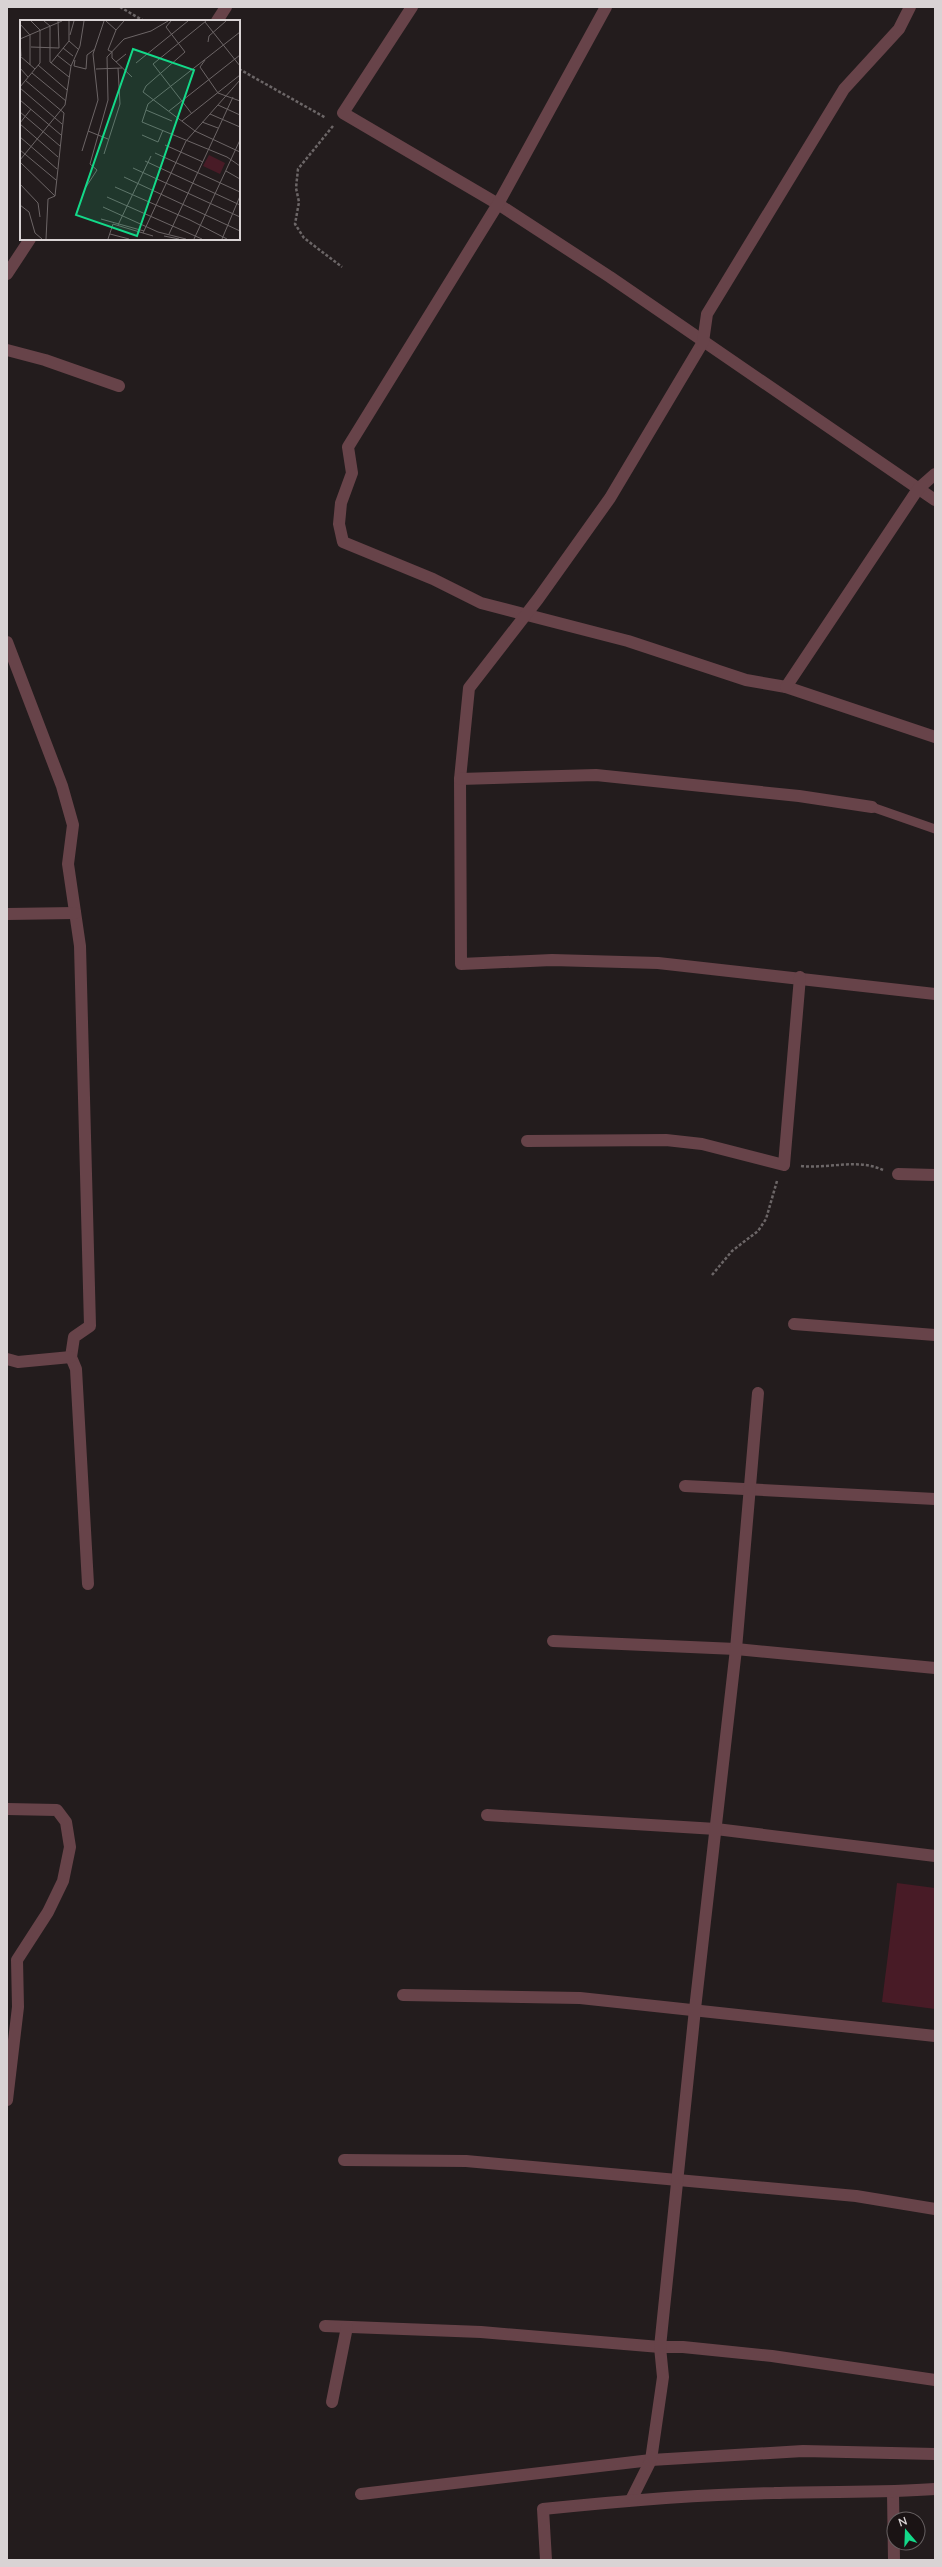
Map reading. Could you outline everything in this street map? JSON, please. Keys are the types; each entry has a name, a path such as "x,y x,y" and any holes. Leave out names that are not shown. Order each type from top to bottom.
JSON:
{"street":[{"path":"219,20 226,7"},
{"path":"412,7 339,118 498,204 610,277 935,500"},
{"path":"606,7 498,204 348,447 352,473 341,503 340,524 343,542 433,579 481,603 525,616 628,641 746,680 786,687 935,737"},
{"path":"910,7 899,29 844,89 707,314 703,342 610,498 525,616 469,688 460,779 461,964 552,960 658,963 800,977 935,994"},
{"path":"7,274 29,240"},
{"path":"7,350 45,360 119,386"},
{"path":"786,687 918,489 935,474"},
{"path":"7,642 62,786 73,825 68,864 80,946 90,1326 74,1337 71,1357 76,1369 88,1584"},
{"path":"460,779 596,775 791,795 872,807"},
{"path":"7,914 75,913"},
{"path":"527,1141 666,1140 702,1144 784,1164 800,977"},
{"path":"898,1174 935,1175"},
{"path":"794,1324 935,1335"},
{"path":"7,1359 18,1362 71,1357"},
{"path":"631,2500 651,2460 663,2377 660,2347 695,2009 736,1649 758,1393"},
{"path":"685,1486 750,1491 935,1499"},
{"path":"553,1641 736,1649 935,1668"},
{"path":"7,1809 57,1810 66,1822 70,1847 63,1881 48,1912 17,1960 18,2007 7,2100"},
{"path":"487,1815 716,1829 935,1856"},
{"path":"403,1995 580,1998 695,2009 935,2036"},
{"path":"344,2160 466,2160 678,2181 856,2196 935,2209"},
{"path":"325,2326 481,2332 660,2347 683,2347 772,2356 935,2380"},
{"path":"332,2402 347,2327"},
{"path":"361,2494 651,2460 803,2451 935,2454"},
{"path":"546,2560 543,2510 631,2500 774,2492 893,2492 935,2489"},
{"path":"893,2492 894,2560"}],"lane":[{"path":"872,807 935,829"}],"path":[{"path":"120,7 142,20"},
{"path":"240,69 339,118 298,170 296,188 299,202 295,224 304,238 342,267"},
{"path":"712,1275 732,1251 758,1231 766,1219 772,1194 784,1164 827,1167 862,1164 898,1174"}],"shaded area":[{"path":"897,1883 935,1888 935,2009 882,2002"}]}
